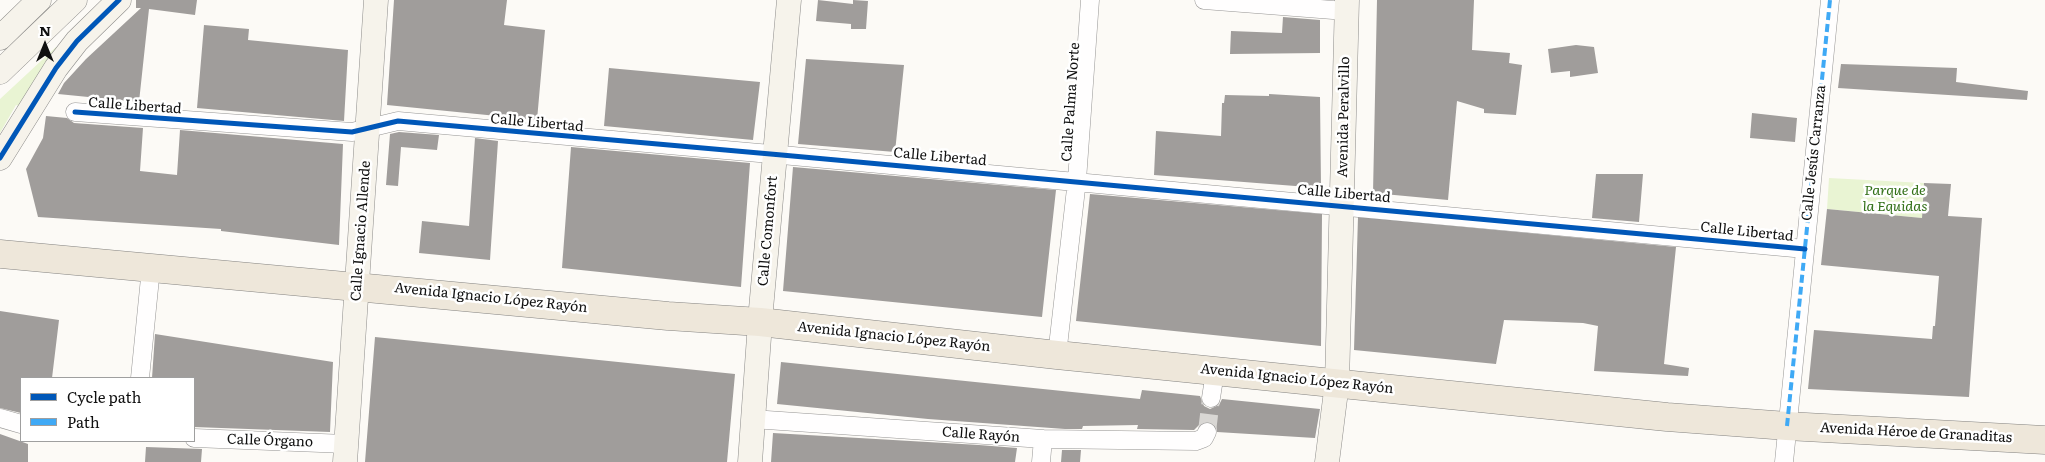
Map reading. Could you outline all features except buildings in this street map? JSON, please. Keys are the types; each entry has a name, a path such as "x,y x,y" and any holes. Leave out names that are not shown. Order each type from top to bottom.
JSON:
{"main road":[{"name":"Avenida Ignacio López Rayón","path":"0,254 668,316 760,322 1057,355 1213,385 1337,383 1667,417 1787,426"},
{"name":"Avenida Héroe de Granaditas","path":"1787,426 2045,440"}],"street":[{"path":"0,38 39,0"},
{"path":"0,72 76,0"},
{"path":"0,158 56,68 77,41 119,0"},
{"name":"Calle Ignacio Allende","path":"346,453 376,0"},
{"name":"Calle Comonfort","path":"750,462 774,155 789,0"},
{"name":"Calle Palma Norte","path":"1057,355 1077,180 1090,0"},
{"path":"1204,0 1346,5"},
{"name":"Calle Jesús Carranza","path":"1784,462 1830,0"},
{"name":"Avenida Peralvillo","path":"1327,462 1337,383 1346,5"},
{"name":"Calle Libertad","path":"75,112 352,132 368,130 385,123 398,122 1467,215 1805,249"},
{"path":"140,377 151,268"},
{"path":"0,418 20,424"},
{"name":"Calle Rayón","path":"752,420 1043,439 1196,441 1204,438 1207,432"},
{"name":"Calle Órgano","path":"195,438 346,453"},
{"path":"1041,462 1043,439"}],"green space":[{"path":"56,47 58,49 21,107 16,105 0,133 0,99"},
{"name":"Parque de la Equidas","path":"1829,178 1924,183 1922,218 1827,209"}],"tunnel":[{"path":"1207,432 1211,398"}],"marked path":[{"path":"1787,426 1830,0"}],"cycle path":[{"path":"0,158 56,68 77,41 119,0"},
{"path":"75,112 352,132 398,121 1277,199 1805,249"}]}
